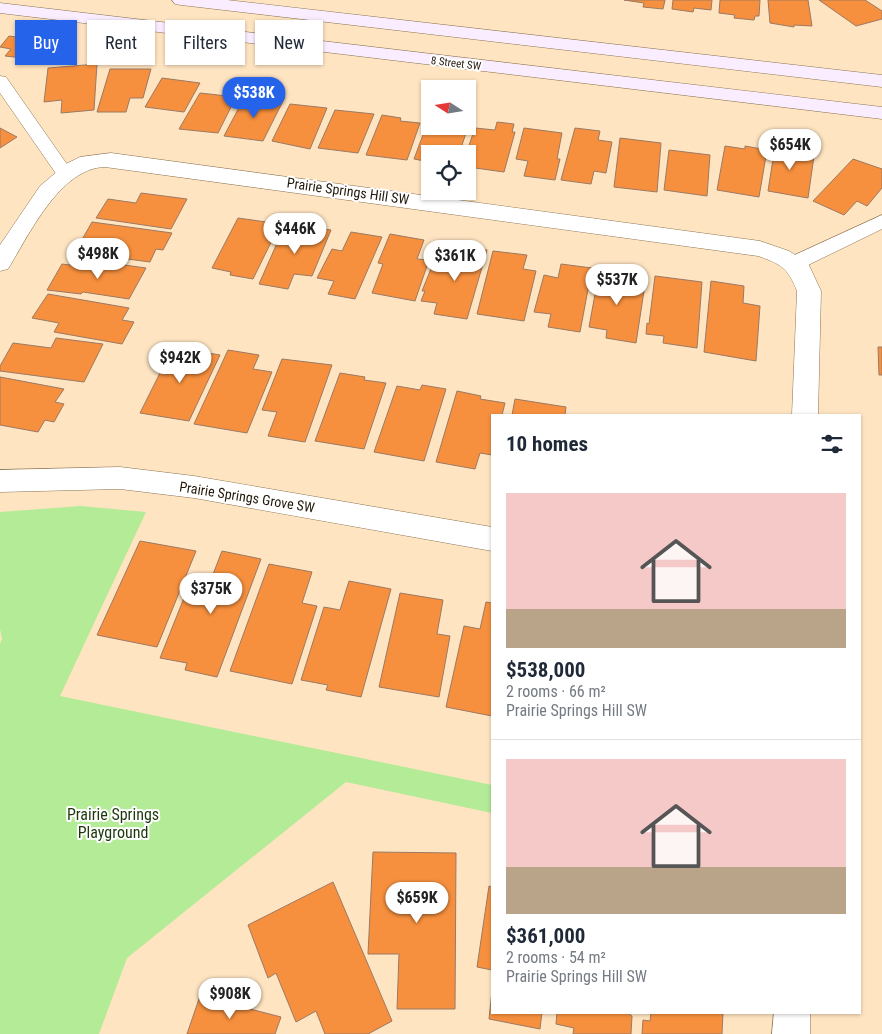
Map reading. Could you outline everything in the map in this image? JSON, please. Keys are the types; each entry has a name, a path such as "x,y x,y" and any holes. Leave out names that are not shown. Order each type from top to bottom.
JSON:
{"main road":[{"path":"181,0 882,81"},
{"name":"8 Street SW","path":"0,8 882,113"}],"street":[{"name":"Prairie Springs Hill SW","path":"0,263 47,192 65,174 88,162 110,160 137,162 728,243 760,249 781,256 800,269 809,291 805,414"},
{"name":"Prairie Springs Grove SW","path":"0,481 120,478 194,487 491,539"},
{"path":"791,1034 792,1014"}],"lane":[{"path":"0,81 65,174"},
{"path":"793,264 882,222"}],"green space":[{"name":"Prairie Springs Playground","path":"81,506 146,512 60,696 491,785 491,813 346,782 127,958 99,1034 0,1034 0,644 2,639 0,629 0,512"}],"building":[{"path":"624,0 665,0 663,9 643,7 644,3"},
{"path":"673,0 712,0 711,10 694,8 693,12 672,9"},
{"path":"720,0 760,0 759,16 755,16 754,20 734,18 735,15 719,13"},
{"path":"768,0 808,0 812,26 794,25 794,27 770,23"},
{"path":"819,0 865,0 882,11 882,19 856,26"},
{"path":"9,36 15,37 15,57 5,56 11,49 0,47"},
{"path":"97,65 94,110 61,113 62,100 44,102 48,68"},
{"path":"110,69 151,69 143,98 130,98 126,112 97,112"},
{"path":"162,78 200,83 184,112 145,107"},
{"path":"200,93 236,97 218,133 179,129"},
{"path":"273,96 285,97 263,141 224,136 243,100 263,102 264,100 270,100"},
{"path":"290,104 327,108 310,149 272,141"},
{"path":"335,110 374,114 358,153 318,148"},
{"path":"382,115 401,118 400,121 420,123 407,160 366,155"},
{"path":"497,122 514,124 512,132 515,132 504,172 476,168 476,145 469,145 473,135 476,135 476,128 495,130"},
{"path":"0,128 17,137 0,148"},
{"path":"524,128 562,133 557,159 560,159 555,180 524,176 528,161 516,159"},
{"path":"575,128 600,131 598,140 612,142 606,173 594,171 591,184 561,180"},
{"path":"423,135 465,135 462,145 421,145 421,160 414,159"},
{"path":"620,138 661,143 657,192 614,187"},
{"path":"776,140 793,143 792,153 814,156 808,198 768,191"},
{"path":"725,146 745,149 745,146 767,150 759,197 717,190"},
{"path":"669,150 710,155 707,196 664,190"},
{"path":"853,159 882,169 882,188 867,206 857,201 844,215 813,201"},
{"path":"141,193 187,199 171,229 96,218 108,199 136,203"},
{"path":"238,218 280,224 253,279 230,275 231,272 212,268"},
{"path":"92,222 172,233 163,250 156,249 150,262 75,252"},
{"path":"286,223 331,230 312,276 294,274 288,289 259,284"},
{"path":"351,232 382,237 355,299 328,294 334,281 317,278 332,249 342,251"},
{"path":"390,234 424,240 417,259 429,260 415,301 372,293 383,264 378,263"},
{"path":"452,245 487,250 467,319 434,314 437,303 421,301 425,291 422,291 435,259 447,261"},
{"path":"493,251 527,255 523,269 536,271 524,321 477,314"},
{"path":"96,261 146,268 129,299 83,292 81,294 47,290 62,264 92,268"},
{"path":"561,264 592,268 580,332 548,327 551,314 534,312 544,275 558,278"},
{"path":"600,267 633,273 630,289 644,291 636,343 606,338 607,330 589,327"},
{"path":"655,276 702,282 697,348 663,343 664,336 646,334"},
{"path":"711,281 744,286 743,303 760,306 756,361 704,352"},
{"path":"48,294 129,308 122,320 134,322 122,344 54,332 59,323 32,318"},
{"path":"56,338 103,344 84,382 0,371 0,366 13,343 51,348"},
{"path":"173,347 220,355 189,421 140,413"},
{"path":"878,347 882,347 882,375 879,375"},
{"path":"228,350 259,355 253,369 272,372 247,433 194,424"},
{"path":"282,359 332,365 305,442 268,436 277,412 262,410"},
{"path":"340,373 365,377 364,380 386,383 364,449 315,441"},
{"path":"0,377 64,389 55,402 64,404 54,422 45,420 38,432 0,425"},
{"path":"422,385 446,389 424,461 374,452 397,386 420,390"},
{"path":"457,391 481,396 480,399 505,403 502,414 491,414 491,455 480,453 475,469 436,462"},
{"path":"515,399 566,407 565,414 512,414"},
{"path":"140,541 196,551 157,647 97,635"},
{"path":"222,551 261,559 217,677 185,670 187,663 160,658 192,578 210,582"},
{"path":"269,564 312,572 302,603 317,606 292,684 230,671"},
{"path":"349,581 391,589 361,697 326,690 328,685 301,680 324,607 340,610"},
{"path":"400,593 443,600 437,634 450,636 439,697 379,687"},
{"path":"486,602 491,603 491,716 446,707 464,626 480,629"},
{"path":"373,852 456,853 455,1009 397,1009 399,954 368,954"},
{"path":"333,882 392,1021 368,1034 325,1034 316,1011 296,1022 276,973 268,978 248,925"},
{"path":"489,886 491,887 491,970 477,967"},
{"path":"200,996 281,1017 275,1034 187,1034"},
{"path":"491,1000 491,1014 542,1014 540,1029 489,1019"},
{"path":"557,1014 630,1014 632,1016 631,1034 573,1034 574,1028 556,1024"},
{"path":"651,1014 723,1014 722,1034 642,1034 643,1020 650,1021"}]}
